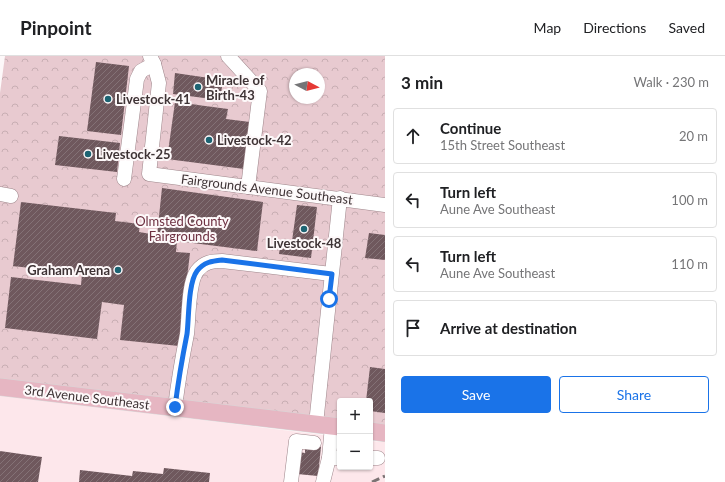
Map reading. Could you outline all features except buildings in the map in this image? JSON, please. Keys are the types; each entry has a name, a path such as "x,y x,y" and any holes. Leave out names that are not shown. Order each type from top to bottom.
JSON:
{"main road":[{"name":"3rd Avenue Southeast","path":"0,387 329,426"},
{"path":"373,431 385,433"}],"street":[{"path":"228,56 260,91 248,186"},
{"path":"124,179 137,79 141,71 152,60"},
{"name":"Fairgrounds Avenue Southeast","path":"152,60 158,75 158,90 149,174 385,205"},
{"path":"323,482 334,458 329,426 332,274 340,198"},
{"path":"175,407 182,354 187,334 192,284 198,270 202,266 208,262 222,260 332,274"},
{"path":"291,482 296,441 314,443"}],"shaded area":[{"path":"0,395 337,437 337,470 373,470 373,441 385,442 385,482 0,482"}],"green space":[{"name":"Olmsted County Fairgrounds","path":"5,56 385,56 385,428 373,426 373,398 337,398 337,422 0,380 0,93"}],"railway":[{"path":"372,482 385,476"}],"place":[{"name":"Miracle of Birth-43","path":"198,87"},
{"name":"Livestock-41","path":"108,99"},
{"name":"Livestock-42","path":"209,140"},
{"name":"Livestock-25","path":"88,154"},
{"name":"Livestock-48","path":"304,229"},
{"name":"Graham Arena","path":"118,270"}],"route":[{"path":"175,407 182,354 187,334 192,284 194,277 202,266 208,262 222,260 332,274 329,299"}]}
